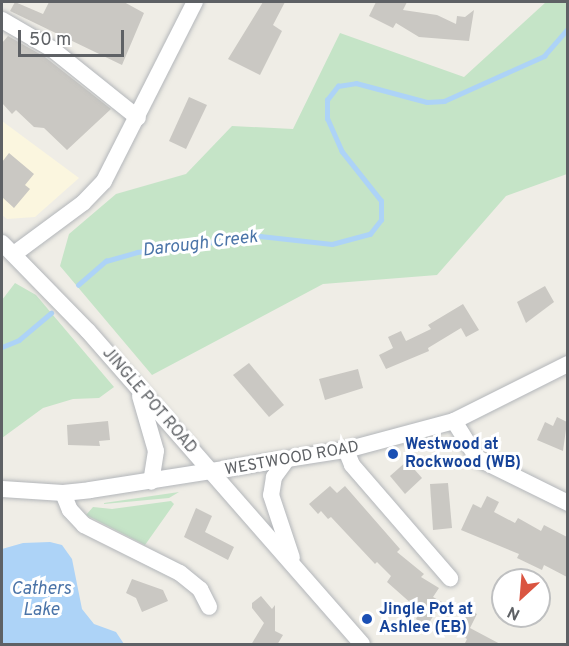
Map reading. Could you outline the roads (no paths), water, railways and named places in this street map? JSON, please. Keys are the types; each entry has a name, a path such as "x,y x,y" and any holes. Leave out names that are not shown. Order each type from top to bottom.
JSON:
{"street":[{"path":"14,254 99,188 138,118 195,2"},
{"path":"2,20 52,49 138,118"},
{"name":"JINGLE POT ROAD","path":"2,243 137,388 362,645"},
{"name":"WESTWOOD ROAD","path":"2,489 63,494 285,462 346,450 454,421 567,364"},
{"path":"137,388 156,451 151,482"},
{"path":"454,421 477,458 567,503"},
{"path":"346,450 352,465 450,578"},
{"path":"285,462 274,477 271,495 294,565"},
{"path":"63,494 70,510 84,525 180,573 200,589 209,607"}],"water":[{"name":"Cathers Lake","path":"50,542 62,545 72,559 82,609 94,624 116,632 124,644 2,644 2,549 23,543"}],"waterway":[{"name":"Darough Creek","path":"78,285 106,261 137,252 260,236 332,244 370,234 381,220 381,201 342,152 327,119 327,100 338,86 356,83 427,102 444,101 544,56 568,28"},
{"name":"Darough Creek","path":"2,347 19,340 51,313"}],"place":[{"name":"Westwood at Rockwood (WB)","path":"393,454"},
{"name":"Jingle Pot at Ashlee (EB)","path":"367,619"}]}
